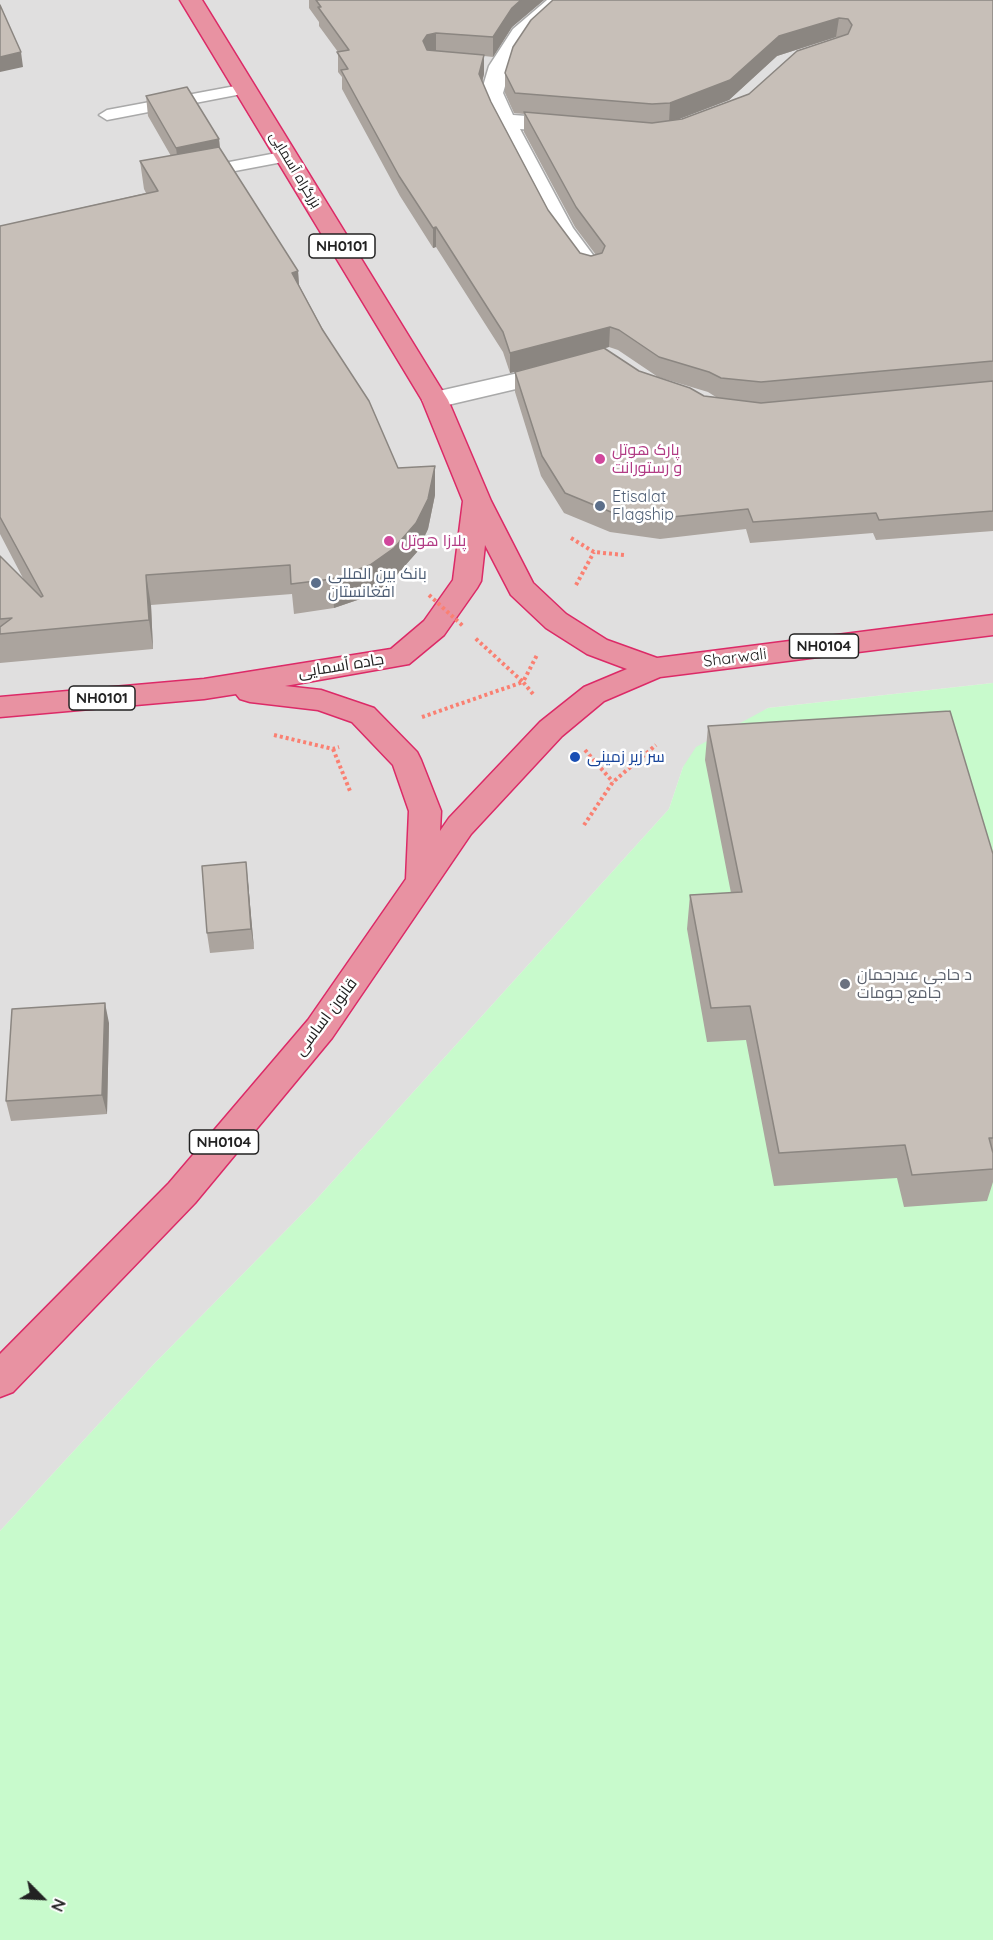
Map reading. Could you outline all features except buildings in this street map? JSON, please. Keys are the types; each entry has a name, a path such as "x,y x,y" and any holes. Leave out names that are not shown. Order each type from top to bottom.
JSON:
{"highway":[{"name":"بزرگراه آسمایی","path":"191,0 435,400 477,501"},
{"name":"NH0101","path":"477,501 521,588 556,621 597,647 655,668"},
{"name":"جاده آسمایی","path":"204,689 399,657 434,628 467,581 477,501"},
{"name":"Sharwali","path":"655,668 993,625"},
{"name":"قانون اساسی","path":"0,1380 189,1184 320,1029 460,826 551,729 594,694 655,668"},
{"name":"NH0101","path":"0,707 204,689"},
{"path":"204,689 321,700 363,715 406,760 425,811 422,883"}],"street":[{"path":"560,0 490,65 492,93 504,121 562,229 590,267"},
{"path":"504,121 593,129"},
{"path":"435,400 579,366"}],"lane":[{"path":"107,115 246,89"},
{"path":"177,177 287,156"}],"path":[{"path":"571,538 594,552 624,555"},
{"path":"272,734 333,749 523,682 429,595"},
{"path":"584,825 613,782 656,745"},
{"path":"333,749 350,791"}],"shaded area":[{"path":"0,0 993,0 993,683 768,708 683,767 669,809 314,1202 154,1364 0,1531"}],"green space":[{"path":"993,683 993,1940 0,1940 0,1531 154,1364 314,1202 669,809 683,767 696,747 768,708"}],"place":[{"name":"پارک هوتل و رستورانت","path":"600,459"},
{"name":"Etisalat Flagship","path":"600,506"},
{"name":"پلازا هوتل","path":"389,541"},
{"name":"بانک بین المللی افغانستان","path":"316,583"},
{"name":"سر زیر زمینی","path":"575,757"},
{"name":"د حاجي عبدرحمان جامع جومات","path":"845,984"}]}
